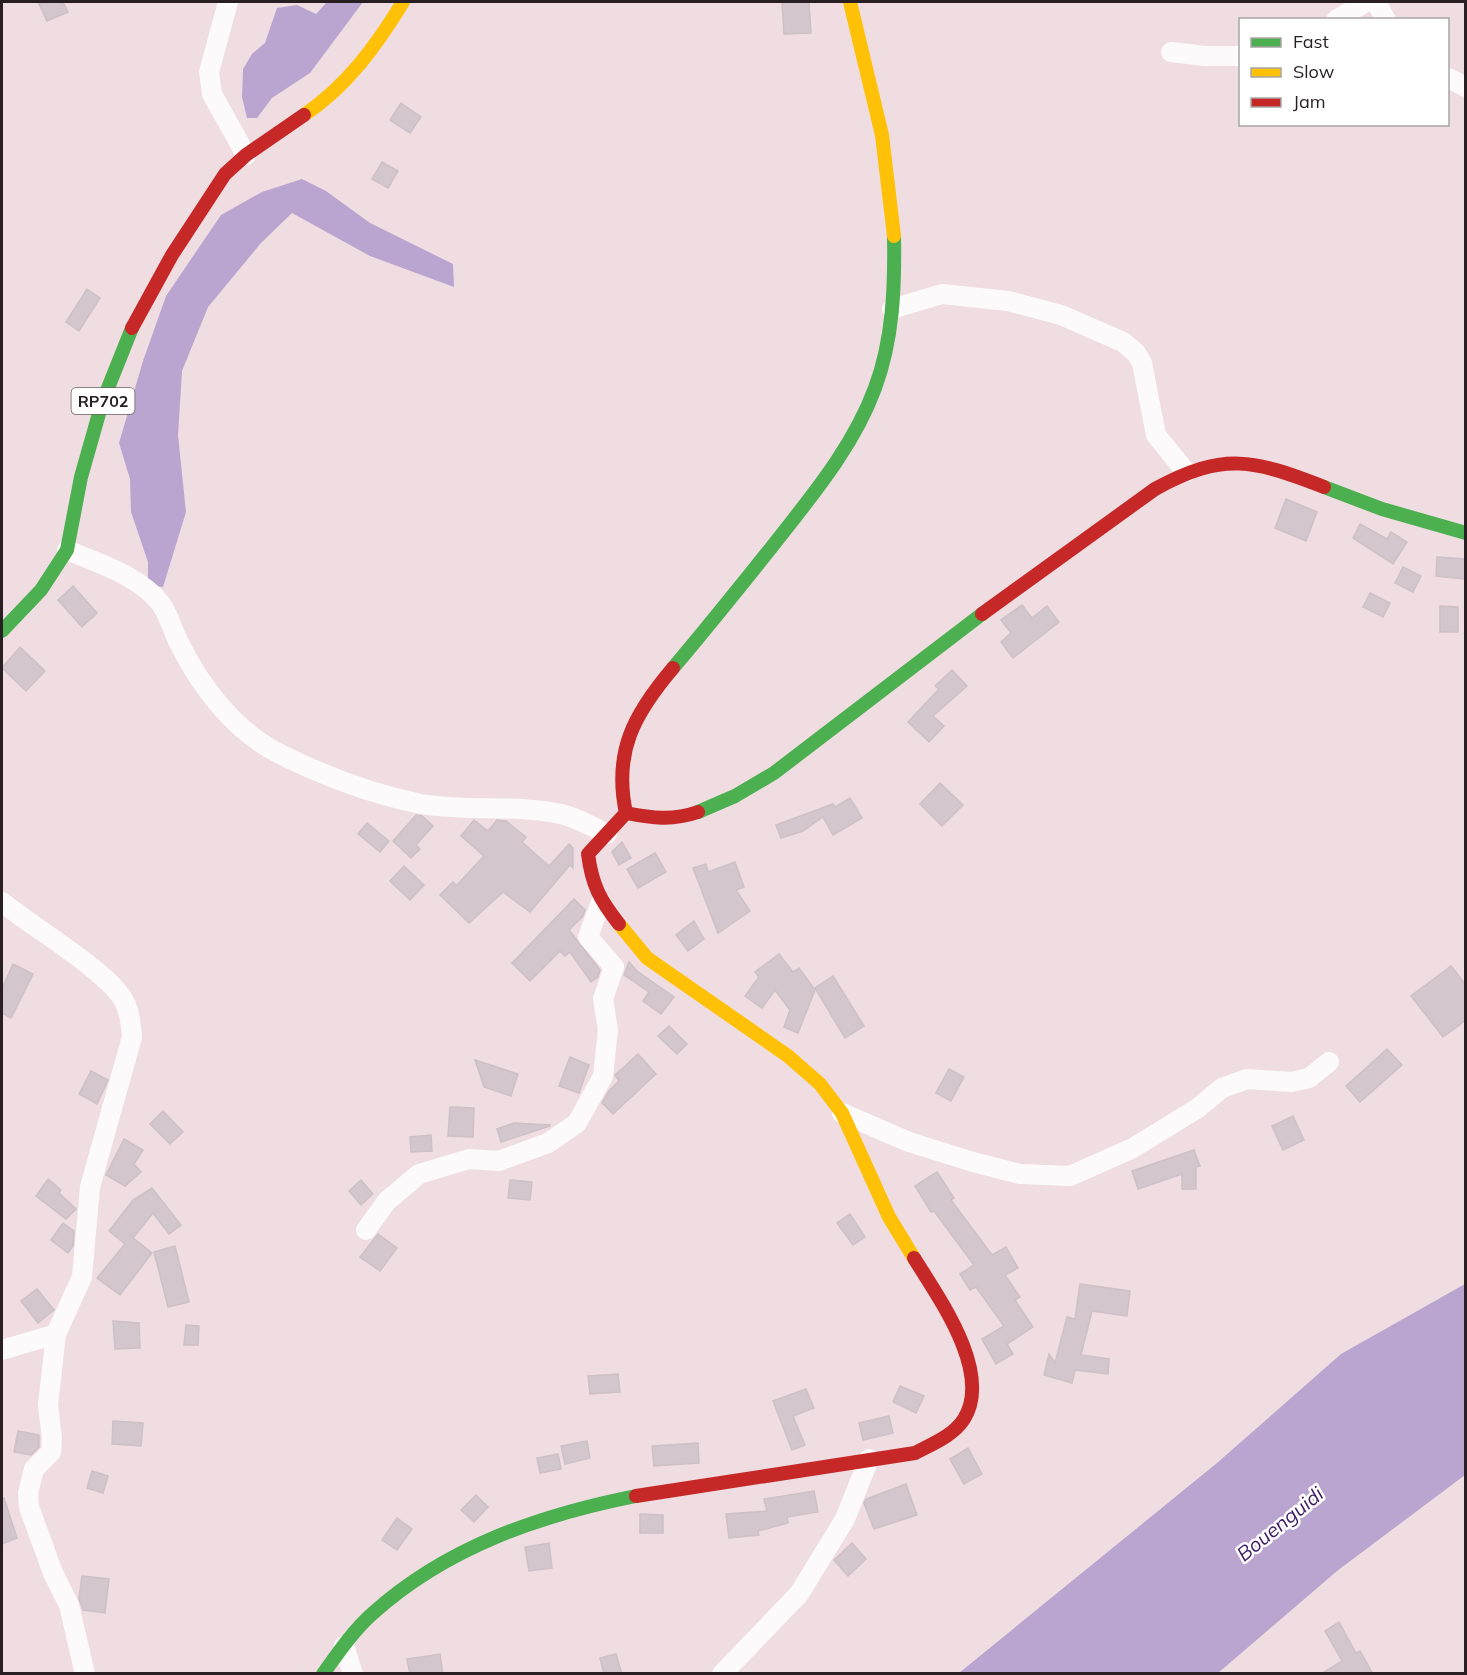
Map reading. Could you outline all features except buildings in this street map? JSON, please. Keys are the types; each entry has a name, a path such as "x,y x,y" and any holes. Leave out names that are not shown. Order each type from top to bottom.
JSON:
{"main road":[{"name":"RP702","path":"2,631 41,590 67,550 81,477 99,414 129,336 172,255 195,218 225,174 246,155 309,112 346,80 379,40 403,2"},
{"path":"626,813 619,782 624,747 647,700 835,464 866,412 883,363 892,309 895,243 879,111 850,2"},
{"path":"626,813 663,819 694,813 738,794 774,773 991,608 1155,489 1186,472 1212,464 1245,462 1291,474 1382,509 1466,533"},
{"path":"322,1674 372,1614 411,1583 488,1538 530,1522 648,1493 915,1453 945,1438 964,1419 971,1400 973,1375 952,1320 889,1216 842,1113 820,1084 788,1056 648,958 601,902 591,876 588,854 626,813"}],"street":[{"path":"228,2 209,72 210,83 212,94 224,120 246,155"},
{"path":"1339,18 1366,2"},
{"path":"1376,2 1385,18"},
{"path":"1171,52 1205,56 1219,54 1239,56"},
{"path":"1449,78 1466,87"},
{"path":"892,309 942,294 1008,301 1061,315 1123,342 1136,353 1142,363 1156,435 1186,472"},
{"path":"67,550 99,563 149,592 161,604 178,641 214,698 248,733 278,753 358,788 412,801 561,814 607,834"},
{"path":"2,902 103,977 125,1002 130,1018 132,1037 90,1187 82,1277 56,1334 48,1405 52,1439 51,1452 34,1469 28,1493 29,1507 53,1573 69,1605 85,1674"},
{"path":"366,1230 387,1201 419,1174 469,1159 499,1161 548,1143 578,1123 603,1076 606,1057 608,1030 603,999 615,967 588,937 601,902"},
{"path":"842,1113 909,1143 973,1162 1020,1174 1070,1176 1133,1149 1198,1108 1222,1088 1247,1079 1292,1082 1309,1078 1329,1062"},
{"path":"2,1350 56,1334"},
{"path":"722,1674 799,1594 845,1519 869,1459"},
{"path":"344,1646 353,1674"}],"water":[{"path":"327,2 363,2 310,73 272,98 257,118 247,118 242,97 243,69 252,54 265,43 277,8 297,5 316,14"},
{"path":"302,179 326,191 370,223 453,264 454,287 370,256 292,213 261,243 208,307 182,371 178,435 186,512 163,587 148,585 148,562 131,512 130,479 119,443 143,361 166,296 221,215 262,192"},
{"name":"Bouenguidi","path":"1465,1284 1465,1475 1337,1571 1218,1673 959,1673 1217,1463 1341,1354"}],"traffic: fast":[{"path":"673,668 815,491 843,452 866,410 886,351 892,313 894,236"},
{"path":"2,631 41,590 67,550 81,477 102,403 132,328"},
{"path":"1324,487 1382,509 1466,533"},
{"path":"698,812 735,796 774,773 982,614"},
{"path":"323,1674 346,1642 372,1614 401,1590 431,1570 463,1552 530,1524 636,1496"}],"traffic: slow":[{"path":"304,115 320,104 360,64 383,34 403,2"},
{"path":"850,2 882,135 894,236"},
{"path":"619,924 647,958 788,1056 820,1084 842,1113 889,1217 914,1258"}],"traffic: jam":[{"path":"132,328 172,255 225,174 246,155 304,115"},
{"path":"982,614 1155,489 1179,477 1201,469 1239,464 1278,471 1324,487"},
{"path":"673,668 647,701 630,735 622,771 626,813 662,818 679,817 698,812"},
{"path":"619,924 598,892 588,854 626,813"},
{"path":"636,1496 915,1453 954,1430 964,1419 971,1400 972,1380 967,1358 948,1314 914,1258"}]}
